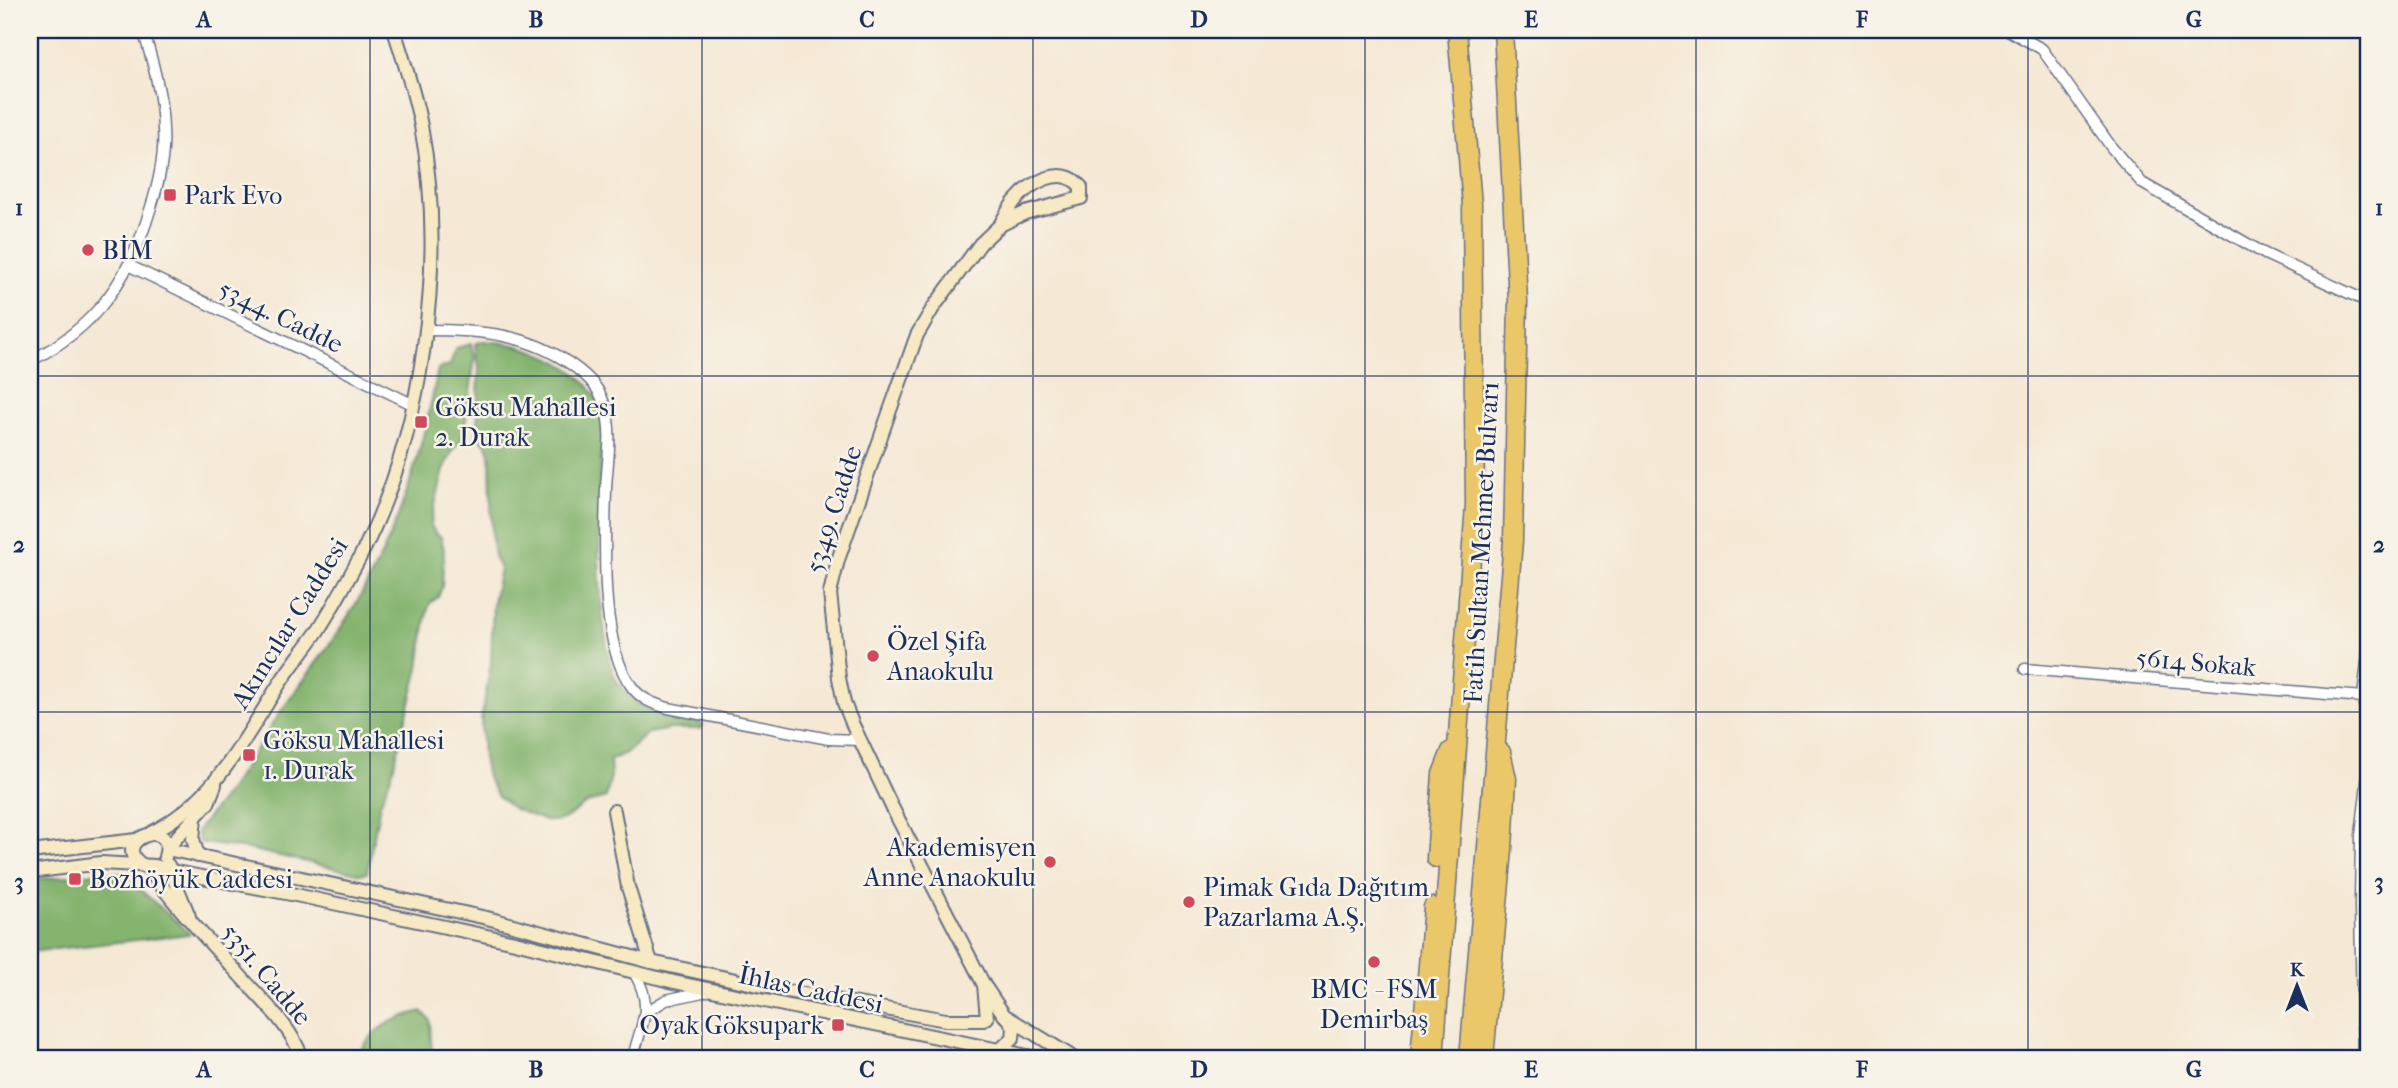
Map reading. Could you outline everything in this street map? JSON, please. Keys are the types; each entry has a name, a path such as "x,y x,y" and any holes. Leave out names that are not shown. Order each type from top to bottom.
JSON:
{"highway":[{"name":"Fatih Sultan Mehmet Bulvarı","path":"1434,1058 1475,505 1472,205 1457,30"},
{"name":"Fatih Sultan Mehmet Bulvarı","path":"1469,1058 1513,541 1518,301 1503,30"},
{"path":"1420,1058 1442,774 1459,728"},
{"path":"1484,1058 1507,779 1496,732"}],"street":[{"path":"30,360 71,336 90,319 115,290 141,241 157,188 164,131 159,93 143,30"},
{"name":"Akıncılar Caddesi","path":"167,851 208,803 216,782 318,629 360,558 407,434 425,330 431,257 422,127 394,30"},
{"path":"2008,30 2042,49 2112,148 2142,183 2265,254 2368,302"},
{"name":"5349. Cadde","path":"986,1019 984,985 892,807 844,704 830,610 830,593 834,574 917,335 933,307 968,260 1000,225 1014,202 1039,181 1063,176 1082,187 1081,198 1025,213 1000,225"},
{"name":"5344. Cadde","path":"130,266 414,405"},
{"path":"425,330 500,333 531,341 557,354 583,373 601,395 608,418 606,551 611,630 614,648 624,675 640,696 651,703 703,715 829,740 860,740"},
{"path":"2364,1058 2361,835 2368,775 2368,732 2363,697 2368,653"},
{"name":"5614 Sokak","path":"2025,668 2363,697"},
{"name":"Akıncılar Caddesi","path":"151,833 176,819 216,782"},
{"path":"614,811 628,887 651,962"},
{"path":"195,818 193,839 198,856"},
{"path":"30,852 137,840 151,833 161,838 167,851 149,866 101,863 30,872"},
{"path":"137,840 134,855 149,866"},
{"name":"İhlas Caddesi","path":"167,851 487,918 651,962 905,1014 946,1020 986,1019"},
{"name":"5351. Cadde","path":"167,851 169,870 192,922"},
{"name":"İhlas Caddesi","path":"149,866 404,917 710,990 1037,1058"},
{"name":"5351. Cadde","path":"149,866 176,907 281,1020 302,1058"},
{"path":"177,890 179,878 191,875"},
{"path":"630,971 644,992 646,1012 633,1058"},
{"path":"984,985 1007,1017 1014,1028 1013,1038 994,1048 980,1031 986,1019 994,1014 1007,1017 1074,1058"},
{"path":"646,1012 666,1000 710,990"}],"green space":[{"path":"482,341 515,345 549,357 579,377 599,404 603,430 599,512 600,589 612,671 624,690 643,706 665,716 703,725 701,729 670,729 648,733 626,753 610,760 611,776 606,797 585,804 566,818 556,821 545,821 512,808 497,795 487,777 483,758 481,720 491,664 493,601 500,569 494,556 492,541 490,454 487,445 477,435 479,367 475,344"},
{"path":"471,344 475,358 466,420 461,441 452,452 444,470 432,516 431,525 441,537 444,550 442,587 427,612 419,668 392,773 380,804 367,873 361,874 248,849 202,843 197,832 200,827 233,784 361,595 388,541 409,485 438,369 450,365 456,348"},
{"path":"95,873 124,875 190,934 30,952 30,880"},
{"path":"422,1011 430,1020 432,1058 357,1058 369,1039 383,1026"}],"place":[{"name":"Park Evo","path":"170,195"},
{"name":"BİM","path":"88,250"},
{"name":"Göksu Mahallesi 2. Durak","path":"421,422"},
{"name":"Özel Şifa Anaokulu","path":"873,656"},
{"name":"Göksu Mahallesi 1. Durak","path":"249,755"},
{"name":"Akademisyen Anne Anaokulu","path":"1050,862"},
{"name":"Bozhöyük Caddesi","path":"75,879"},
{"name":"Pimak Gıda Dağıtım Pazarlama A.Ş.","path":"1189,902"},
{"name":"BMC - FSM Demirbaş","path":"1374,962"},
{"name":"Oyak Göksupark","path":"838,1025"}]}
